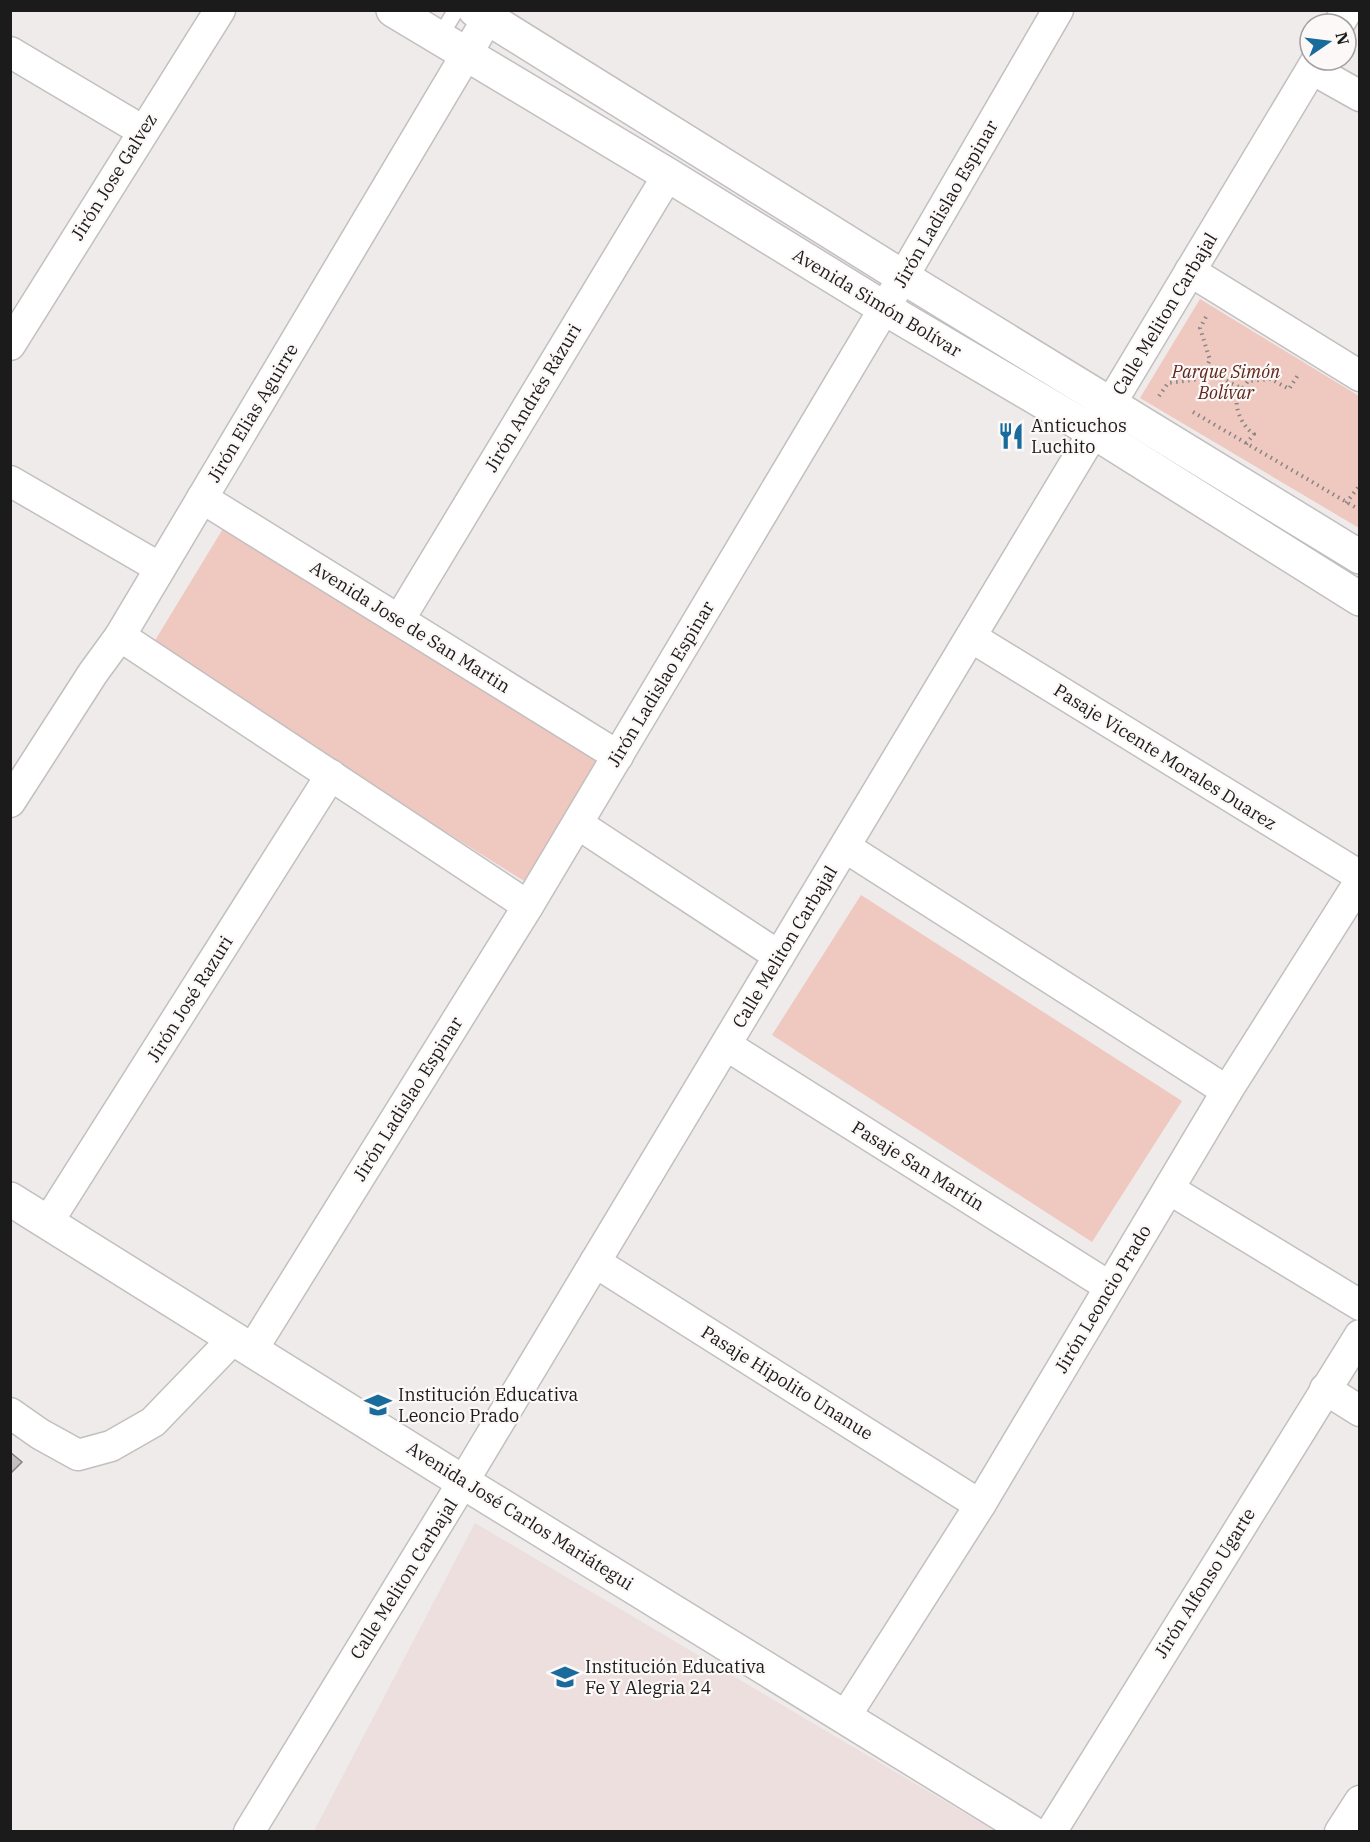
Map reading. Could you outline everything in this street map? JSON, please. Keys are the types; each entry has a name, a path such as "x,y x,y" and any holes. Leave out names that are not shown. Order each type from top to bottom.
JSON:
{"street":[{"name":"Jirón Jose Galvez","path":"10,345 220,10"},
{"name":"Avenida Simón Bolívar","path":"393,10 884,308 1102,418 1141,423 1359,557"},
{"name":"Jirón Ladislao Espinar","path":"10,1413 40,1434 78,1455 111,1446 153,1422 243,1344 528,906 903,277 1058,10"},
{"name":"Avenida Simón Bolívar","path":"482,14 903,277 1359,599"},
{"name":"Jirón Elias Aguirre","path":"10,802 93,673 120,636 202,498 452,46 482,14"},
{"path":"10,52 143,131"},
{"name":"Calle Meliton Carbajal","path":"249,1832 463,1482 1310,72"},
{"path":"1326,72 1359,96"},
{"name":"Jirón Andrés Rázuri","path":"399,620 668,175"},
{"path":"1190,271 1359,376"},
{"path":"10,481 160,568"},
{"name":"Avenida Jose de San Martin","path":"202,498 618,756"},
{"path":"120,636 528,906"},
{"name":"Pasaje Vicente Morales Duarez","path":"971,637 1359,876"},
{"name":"Jirón José Razuri","path":"48,1222 331,776"},
{"path":"578,824 779,956"},
{"path":"844,847 1227,1091"},
{"name":"Jirón Leoncio Prado","path":"845,1717 980,1505 1227,1091 1359,881"},
{"name":"Pasaje San Martín","path":"726,1044 1110,1287"},
{"path":"1169,1188 1359,1305"},
{"name":"Avenida José Carlos Mariátegui","path":"10,1199 463,1482 1031,1832"},
{"name":"Pasaje Hipolito Unanue","path":"595,1262 980,1505"},
{"name":"Jirón Alfonso Ugarte","path":"1051,1832 1359,1335"},
{"path":"1325,1389 1359,1411"},
{"path":"1340,1832 1359,1801"}],"lane":[{"name":"Jirón Elias Aguirre","path":"452,46 456,10"}],"path":[{"path":"1141,423 1168,383 1200,379 1210,360 1200,328 1223,291"},
{"path":"1205,370 1243,389"},
{"path":"1246,444 1254,434 1247,430 1239,414 1237,399 1248,381 1271,379 1289,389 1298,374"},
{"path":"1161,394 1170,399"},
{"path":"1190,410 1359,510"},
{"path":"1346,503 1359,485"}],"shaded area":[{"name":"Institución Educativa Fe Y Alegria 24","path":"475,1523 995,1831 314,1831"}],"green space":[{"name":"Parque Simón Bolívar","path":"1200,299 1359,396 1359,528 1140,398"},
{"path":"224,527 598,762 524,881 151,647"},
{"path":"861,895 1182,1101 1092,1242 772,1035"}],"building":[{"path":"10,1452 22,1462 10,1474"}],"place":[{"name":"Anticuchos Luchito","path":"1011,436"},
{"name":"Institución Educativa Leoncio Prado","path":"378,1405"},
{"name":"Institución Educativa Fe Y Alegria 24","path":"565,1677"}]}
